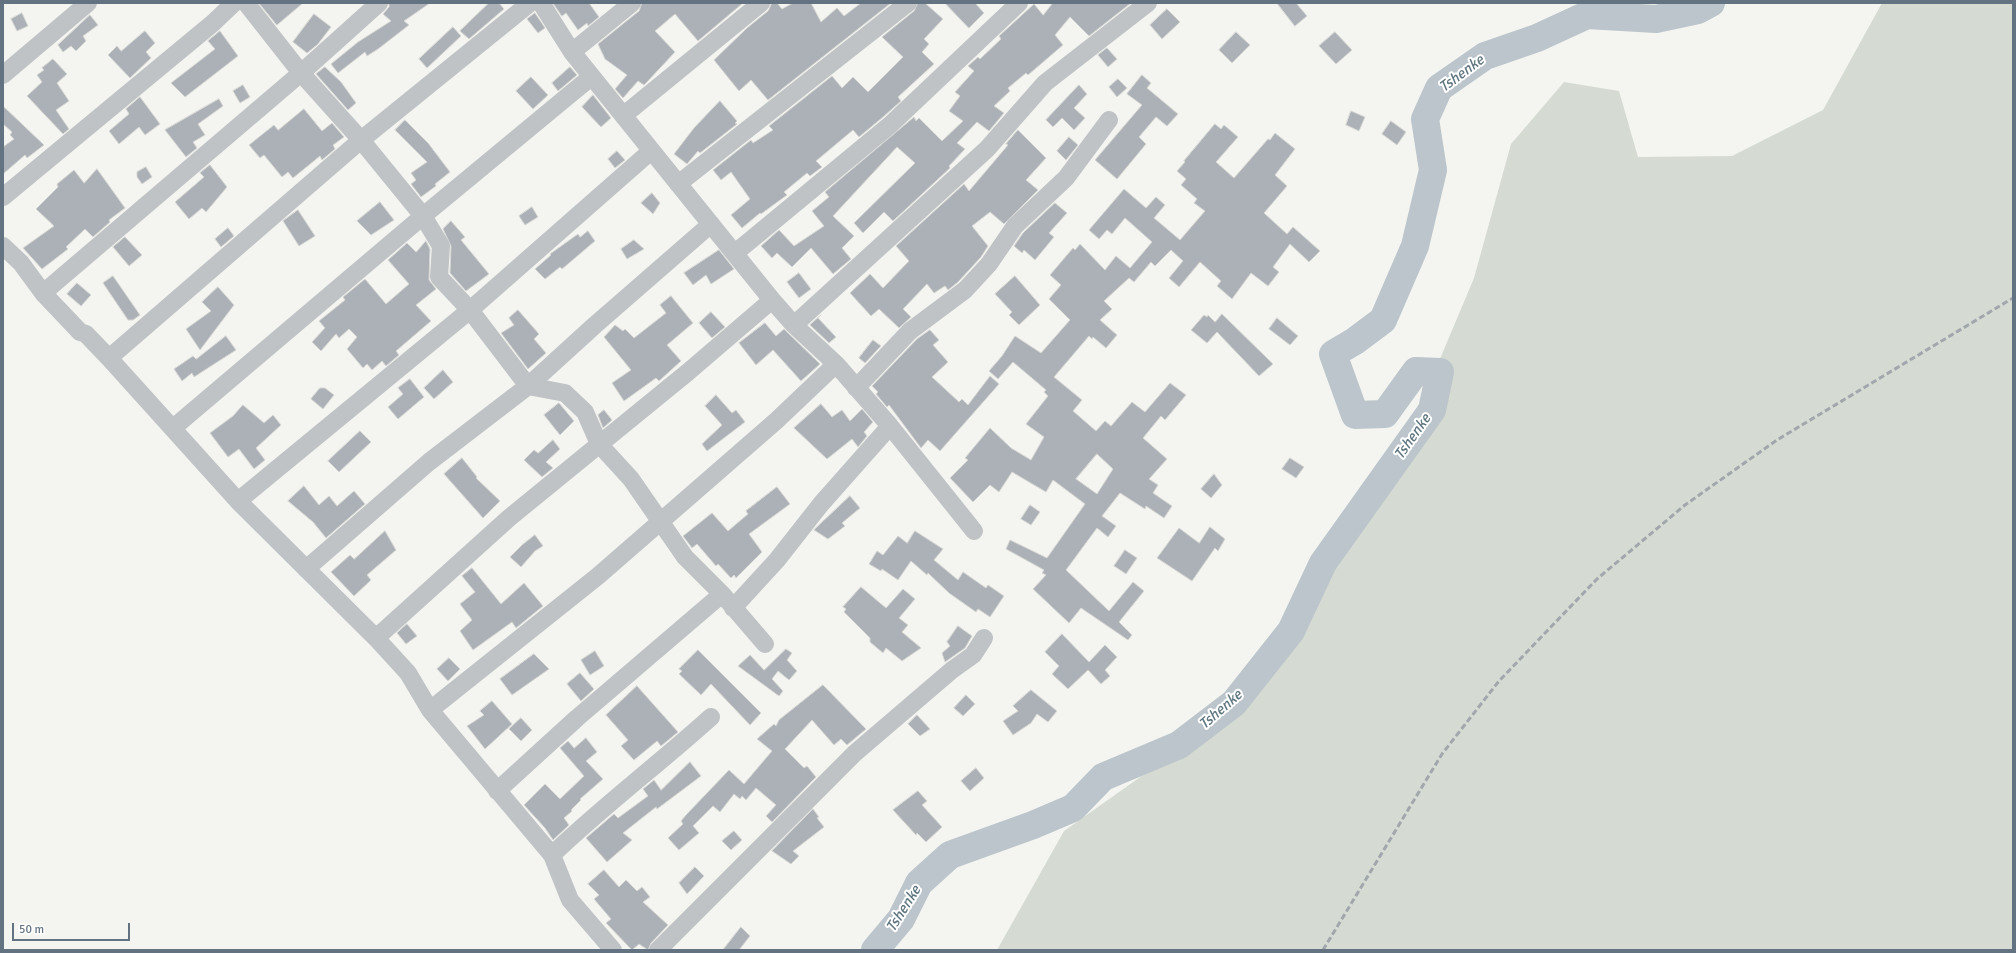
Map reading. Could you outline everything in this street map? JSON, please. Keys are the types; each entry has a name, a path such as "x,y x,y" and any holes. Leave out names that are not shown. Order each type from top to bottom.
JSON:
{"street":[{"path":"3,75 88,3"},
{"path":"3,197 234,3"},
{"path":"246,3 301,73 361,140 423,216 441,246 439,277 470,310 528,386 565,393 585,412 600,444 631,479 685,557 722,594 765,644"},
{"path":"43,293 301,73 379,3"},
{"path":"109,358 361,140 530,3"},
{"path":"541,3 572,52 624,115 651,152 772,300 794,325 836,364 890,426 974,531"},
{"path":"572,52 632,3"},
{"path":"624,115 760,3"},
{"path":"678,184 908,3"},
{"path":"735,253 890,125 1019,3"},
{"path":"794,325 987,149 1045,83 1148,3"},
{"path":"173,428 591,76"},
{"path":"856,388 910,332 965,290 990,264 1016,226 1066,178 1109,120"},
{"path":"238,501 470,310 651,152"},
{"path":"306,569 429,462 528,386 711,224"},
{"path":"3,246 21,263 43,293 75,327 86,334 109,358 238,501 376,638 408,673 430,710 496,791 552,855 570,900 613,950"},
{"path":"376,638 509,518 772,300"},
{"path":"430,710 598,576 660,520 776,421 836,364"},
{"path":"733,608 777,560 821,504 890,426"},
{"path":"496,791 577,718 722,594"},
{"path":"658,950 673,933 855,753 952,670 973,655 984,638"},
{"path":"552,855 590,819 664,759 711,717"}],"shaded area":[{"path":"1882,3 2013,3 2013,950 997,950 1064,831 1184,746 1352,532 1429,385 1474,278 1511,144 1564,82 1619,91 1638,157 1732,156 1823,110"}],"building":[{"path":"259,3 303,3 277,25"},
{"path":"389,3 430,3 404,21 409,25 378,49 367,56 365,52 338,73 331,64 358,42 391,21 383,14 389,7"},
{"path":"489,3 499,3 504,9 469,39 460,31"},
{"path":"553,3 589,3 599,17 588,26 587,23 578,30 566,13 562,16"},
{"path":"642,3 743,3 698,41 675,14 655,31 675,52 644,85 638,81 623,98 615,89 627,75 605,59 598,44 639,11"},
{"path":"772,3 777,3 782,9 793,3 811,3 821,22 837,8 844,16 861,3 891,3 768,100 751,80 739,91 714,60 747,28 768,11"},
{"path":"918,3 925,3 943,19 924,39 929,44 922,52 934,64 898,97 901,101 883,117 859,137 853,130 816,161 822,167 810,176 807,173 784,192 787,195 761,214 760,213 742,228 731,215 750,199 731,172 721,180 713,170 751,140 753,143 773,130 769,126 832,76 842,88 853,77 868,92 903,57 882,37 914,11"},
{"path":"945,3 975,3 984,13 969,28"},
{"path":"1053,3 1131,3 1089,36 1070,17 1055,35 1063,45 1028,75 1026,73 1008,88 1010,91 994,106 1004,113 989,131 977,122 957,143 965,149 949,166 950,168 893,221 884,212 863,233 854,223 915,163 897,147 833,216 854,236 842,248 851,259 833,274 811,248 792,267 777,253 772,258 761,246 779,230 794,246 824,226 812,211 829,197 825,192 914,117 916,121 919,118 942,141 963,121 949,111 960,96 955,92 974,71 968,66 978,57 980,59 1001,39 999,36 1034,4 1043,15"},
{"path":"1277,3 1296,3 1307,16 1295,26"},
{"path":"1167,9 1180,22 1162,39 1150,25"},
{"path":"22,13 28,26 17,31 11,19"},
{"path":"535,13 545,28 538,33 527,19"},
{"path":"314,14 331,27 318,44 307,53 293,42"},
{"path":"90,15 98,25 83,36 86,41 76,51 71,46 63,52 58,45"},
{"path":"453,27 461,36 427,68 419,59"},
{"path":"145,31 155,43 146,52 151,58 130,78 108,55 117,46 121,51"},
{"path":"220,31 238,56 185,97 171,83 215,49 208,41"},
{"path":"1236,32 1250,45 1232,63 1219,50"},
{"path":"1335,32 1352,50 1336,64 1319,46"},
{"path":"1107,48 1117,59 1108,67 1098,55"},
{"path":"53,59 67,74 57,83 69,101 56,110 69,129 63,134 27,96 42,82 37,75 44,70 42,68"},
{"path":"325,67 341,82 356,103 348,110 316,74"},
{"path":"570,67 577,75 558,91 552,83"},
{"path":"1142,75 1151,83 1147,88 1178,114 1167,126 1156,117 1139,137 1146,144 1117,179 1095,160 1142,105 1127,94"},
{"path":"531,77 548,95 533,109 516,91"},
{"path":"1118,79 1127,88 1117,97 1109,87"},
{"path":"243,85 250,97 240,103 233,91"},
{"path":"1079,85 1087,94 1074,108 1085,118 1074,130 1062,118 1053,127 1046,120"},
{"path":"593,95 611,118 601,127 582,107"},
{"path":"140,97 160,124 145,135 139,127 119,144 109,131 129,114 126,109"},
{"path":"219,99 223,106 198,124 205,135 193,142 197,148 186,157 165,130"},
{"path":"720,101 737,121 735,123 737,124 700,153 698,151 687,164 674,154 694,128"},
{"path":"3,106 44,145 27,158 25,155 3,174 3,147 14,139 10,135 12,132 3,124"},
{"path":"304,109 322,131 332,123 344,137 333,145 335,149 322,160 320,156 293,178 288,172 282,177 264,155 260,158 249,145 274,125 278,130"},
{"path":"1351,111 1365,117 1359,131 1346,125"},
{"path":"405,120 428,143 450,172 435,184 436,186 421,197 411,184 416,180 411,173 427,162 395,130"},
{"path":"1391,121 1406,132 1397,145 1382,134"},
{"path":"1215,124 1221,129 1224,125 1238,137 1216,162 1234,178 1275,133 1295,149 1275,175 1287,186 1264,213 1287,234 1293,227 1320,251 1309,262 1290,244 1273,267 1279,272 1268,286 1251,273 1232,299 1217,286 1221,281 1200,262 1179,287 1169,278 1183,261 1171,250 1155,266 1151,262 1134,282 1129,278 1104,301 1112,309 1100,320 1117,335 1106,348 1093,337 1092,339 1089,336 1054,377 1082,400 1073,411 1096,431 1105,421 1111,426 1132,402 1145,412 1170,383 1186,395 1165,420 1161,416 1143,438 1167,459 1149,479 1158,485 1153,493 1172,506 1164,518 1146,506 1145,509 1120,493 1102,516 1116,526 1108,537 1097,528 1066,570 1109,611 1133,582 1144,591 1119,622 1132,635 1128,640 1081,608 1069,623 1033,589 1046,575 1042,573 1044,570 1006,549 1010,540 1047,558 1085,504 1053,480 1046,492 1012,472 999,492 990,485 973,502 950,478 968,460 965,458 990,428 1011,448 1031,460 1044,437 1026,424 1048,396 1044,392 1046,390 1013,362 998,379 989,371 1002,356 1015,336 1041,353 1070,320 1049,299 1061,285 1050,275 1073,248 1075,250 1080,244 1105,270 1116,256 1130,268 1152,242 1125,218 1112,234 1107,230 1099,239 1089,230 1124,189 1146,208 1156,197 1165,205 1154,218 1180,240 1205,211 1194,203 1197,199 1181,185 1186,179 1177,171 1185,162 1184,161","holes":["1097,454 1113,469 1097,494 1076,479"]},
{"path":"1018,130 1046,158 1026,180 1038,190 1004,224 990,212 972,226 988,246 981,257 958,282 948,290 945,286 934,293 927,284 903,309 911,317 899,328 879,309 871,316 850,293 870,274 883,288 909,261 896,246 964,184 969,191 1008,145 1006,144"},
{"path":"1069,137 1078,145 1066,160 1057,151"},
{"path":"617,151 625,160 615,168 608,159"},
{"path":"210,165 227,187 206,212 202,208 189,219 175,202 204,177 200,173"},
{"path":"146,167 152,177 142,184 137,177 137,172"},
{"path":"97,169 125,208 109,220 110,222 93,237 85,229 66,247 68,249 42,269 23,248 54,226 36,209 58,187 57,184 74,170 84,183"},
{"path":"652,193 660,203 653,214 641,203"},
{"path":"380,202 394,220 371,235 357,221"},
{"path":"1055,203 1067,213 1049,233 1054,237 1035,260 1024,250 1022,253 1014,246 1023,233"},
{"path":"532,207 538,217 525,225 519,216"},
{"path":"298,210 315,236 299,246 283,221"},
{"path":"451,221 465,237 461,240 489,274 466,291 450,273 451,246 443,229"},
{"path":"228,228 234,236 221,247 215,239"},
{"path":"588,231 595,241 562,269 560,267 545,279 535,269 551,255 550,254 578,234 580,237"},
{"path":"125,237 142,255 129,266 113,247"},
{"path":"634,240 644,249 627,259 621,249"},
{"path":"426,241 430,249 429,280 436,289 416,305 431,321 396,351 399,355 386,366 382,361 372,370 367,364 363,368 347,349 357,337 349,329 339,338 336,334 321,351 312,342 325,328 319,321 345,300 343,297 365,279 386,304 409,284 388,260 407,243 416,252"},
{"path":"719,250 734,269 711,284 706,275 693,285 684,273"},
{"path":"799,273 811,289 799,298 787,282"},
{"path":"113,276 140,315 133,320 128,320 103,283"},
{"path":"1015,276 1040,305 1019,325 1009,315 1012,312 995,294"},
{"path":"77,283 91,295 81,306 67,294"},
{"path":"218,287 234,305 200,350 186,329 211,311 202,302"},
{"path":"671,296 693,323 667,345 681,361 659,381 656,378 624,401 612,383 631,370 604,337 615,325 623,331 625,329 634,338 666,313 660,305"},
{"path":"518,310 539,334 534,339 546,353 528,369 501,333 514,325 509,318"},
{"path":"711,312 725,327 712,338 699,323"},
{"path":"1222,314 1273,364 1259,376 1217,332 1207,343 1191,330 1204,315 1207,317 1208,315 1215,322"},
{"path":"821,315 818,318 836,337 829,343 810,325"},
{"path":"1277,318 1298,336 1290,345 1269,329"},
{"path":"765,323 776,336 784,329 820,364 801,381 773,350 756,365 739,343"},
{"path":"930,330 939,340 933,345 948,362 932,377 959,402 962,399 968,405 990,376 999,384 940,451 928,440 921,448 889,405 887,407 876,394 878,392 872,386 917,339"},
{"path":"226,336 236,350 194,377 192,373 182,381 174,369 193,356 196,359"},
{"path":"873,340 881,346 865,363 859,358"},
{"path":"443,370 453,382 434,399 424,388"},
{"path":"410,379 424,397 398,419 388,407 403,394 398,388"},
{"path":"320,388 325,388 334,395 323,409 311,399"},
{"path":"716,395 732,413 736,410 745,422 707,451 702,444 722,425 705,406"},
{"path":"559,403 574,421 560,435 544,415"},
{"path":"821,404 832,417 842,410 850,421 862,409 873,422 864,432 867,436 858,447 852,439 827,459 794,428"},
{"path":"243,405 264,423 273,415 281,425 256,448 265,460 254,469 239,449 228,457 210,433 233,416"},
{"path":"604,410 612,420 603,428 598,415"},
{"path":"360,431 371,442 339,472 328,461"},
{"path":"553,440 560,449 546,462 553,468 542,477 524,460 534,450 538,453"},
{"path":"462,458 477,477 476,478 500,501 483,518 444,474"},
{"path":"1290,458 1304,467 1296,478 1282,469"},
{"path":"1214,474 1222,485 1211,498 1201,489"},
{"path":"304,486 319,505 329,496 337,506 354,491 365,504 326,538 313,522 288,501"},
{"path":"777,487 790,504 749,534 762,552 736,578 734,575 731,578 718,564 716,566 697,544 692,548 683,536 712,513 728,531 748,514 746,511"},
{"path":"850,496 860,508 842,523 845,526 828,539 814,530"},
{"path":"1030,505 1040,512 1031,525 1021,519"},
{"path":"1210,527 1225,539 1218,551 1215,548 1192,581 1157,558 1179,528 1199,543"},
{"path":"385,531 396,550 367,575 371,580 354,596 331,572 350,555 354,559"},
{"path":"915,531 943,549 934,560 958,580 963,572 986,588 988,585 1004,596 990,617 978,609 976,612 949,593 928,573 927,575 911,561 898,580 882,569 881,571 869,564 877,551 883,555 898,536 907,543"},
{"path":"535,535 543,546 535,551 521,567 510,557"},
{"path":"1125,550 1137,558 1126,574 1114,566"},
{"path":"472,568 501,604 524,583 543,606 516,628 512,622 473,650 460,631 472,620 460,604 475,592 462,576"},
{"path":"861,587 886,608 903,589 915,599 899,618 908,625 902,632 921,648 902,661 886,648 883,653 870,642 870,638 844,612 846,609 843,607"},
{"path":"407,624 417,636 406,644 397,633"},
{"path":"958,626 972,636 965,648 945,662 942,653 950,646 947,642"},
{"path":"1062,634 1089,662 1105,645 1117,657 1105,670 1110,676 1101,684 1088,670 1068,689 1052,674 1059,666 1045,652"},
{"path":"786,649 792,653 787,660 797,671 789,680 778,671 772,679 783,691 779,696 738,666 750,655 764,670"},
{"path":"698,650 761,713 750,725 711,684 701,695 679,674 682,671 679,669"},
{"path":"595,651 604,666 590,675 581,660"},
{"path":"534,654 549,669 512,695 500,679"},
{"path":"449,658 460,669 448,681 437,669"},
{"path":"580,673 594,689 581,701 567,684"},
{"path":"823,685 866,729 847,745 841,739 834,745 812,720 785,749 804,768 807,766 816,777 772,822 766,816 776,805 756,788 746,800 742,796 740,799 734,794 720,812 713,806 693,826 699,833 679,850 668,838 683,824 681,821 686,815 729,770 744,784 772,751 757,739 774,724 776,726 779,720"},
{"path":"637,686 678,732 661,746 657,741 634,760 621,746 628,740 606,715"},
{"path":"1031,690 1057,711 1048,722 1037,714 1031,723 1013,735 1003,721 1018,711 1013,706"},
{"path":"966,695 975,704 963,716 954,708"},
{"path":"492,701 512,724 485,749 467,726 484,715 480,711"},
{"path":"917,715 930,729 920,736 908,724"},
{"path":"521,718 532,730 521,741 509,729"},
{"path":"586,738 597,752 586,761 603,779 580,799 581,800 571,810 572,811 564,818 569,825 553,840 545,828 524,805 545,784 560,799 584,776 560,748 568,741 574,748"},
{"path":"690,762 701,776 657,809 656,807 623,833 632,840 607,862 586,838 614,814 618,818 648,796 643,789 654,780 661,790"},
{"path":"976,768 984,778 970,791 961,781"},
{"path":"918,791 927,801 922,805 942,827 926,842 917,833 916,835 893,810"},
{"path":"813,809 819,817 817,818 824,827 793,851 799,856 791,864 772,851"},
{"path":"734,831 742,840 731,850 722,841"},
{"path":"695,867 704,876 687,894 679,883"},
{"path":"604,870 619,887 626,880 637,891 642,887 650,897 643,902 668,925 651,943 648,950 639,944 632,950 606,923 611,919 594,899 599,895 588,884"},
{"path":"741,927 750,936 739,950 723,950"}],"waterway":[{"name":"Tshenke","path":"875,950 901,919 919,883 950,855 1033,825 1073,808 1103,777 1179,745 1234,703 1291,631 1323,563 1432,410 1440,372 1416,371 1385,414 1355,415 1333,354 1355,341 1383,320 1415,246 1433,170 1425,119 1439,88 1485,56 1537,38 1587,15 1656,19 1698,10 1711,3"}],"railway":[{"path":"1323,950 1442,754 1499,681 1597,579 1685,505 1777,440 2013,298"}]}
